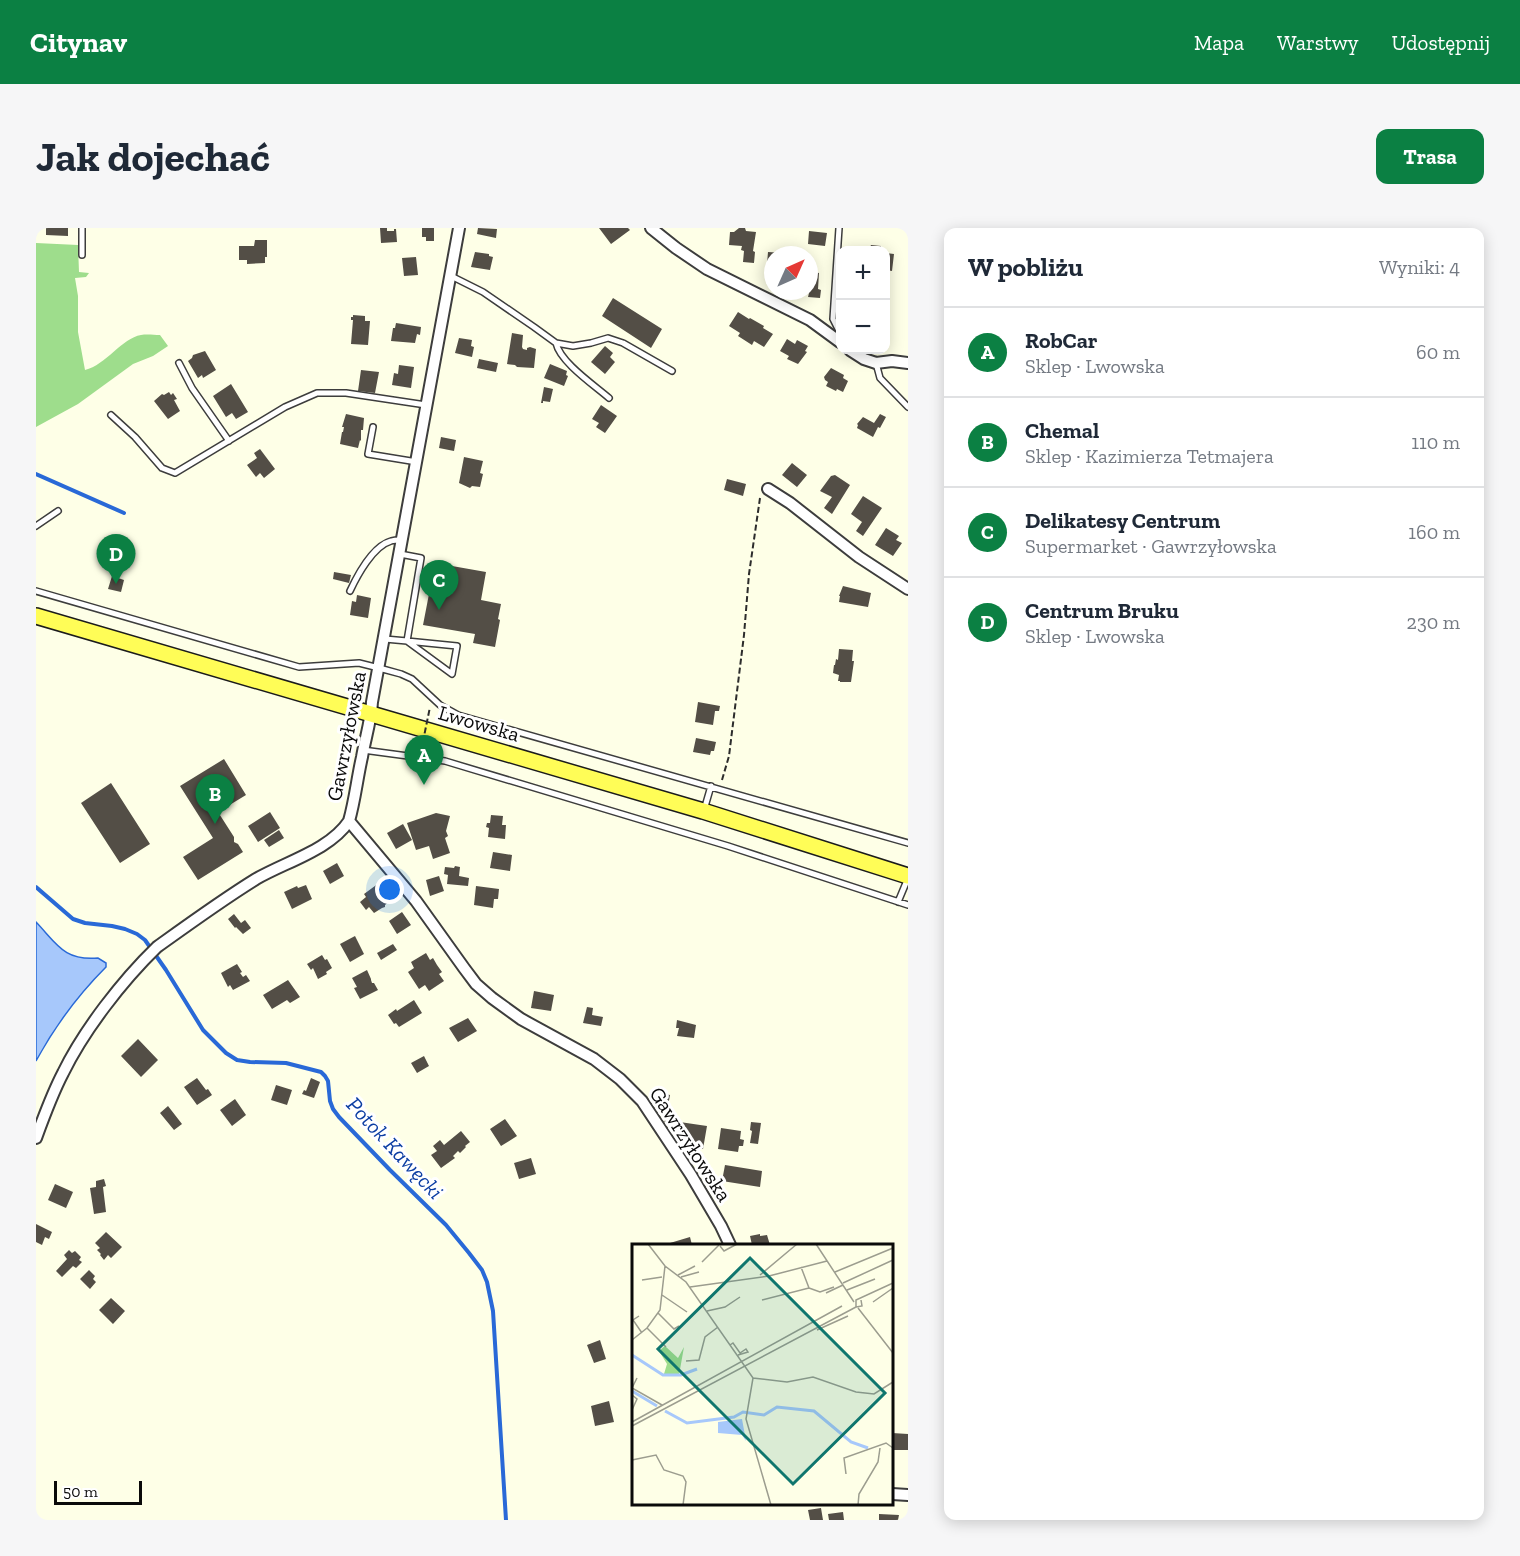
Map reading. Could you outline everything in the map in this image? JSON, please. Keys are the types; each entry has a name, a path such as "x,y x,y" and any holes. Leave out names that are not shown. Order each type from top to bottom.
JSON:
{"main road":[{"name":"Lwowska","path":"36,616 703,811 908,877"}],"street":[{"name":"Gawrzyłowska","path":"459,228 385,639 349,821 416,901 476,984 521,1019 594,1059 620,1079 642,1101 691,1175 730,1244"},
{"path":"651,228 707,269 836,332"},
{"path":"856,354 876,363 892,361 908,363"},
{"path":"768,489 790,503 859,557 908,589"},
{"path":"36,1138 59,1082 76,1050 120,987 153,951 256,879 324,844 338,834 349,821"},
{"path":"893,1494 908,1495"}],"lane":[{"path":"82,228 82,255"},
{"path":"836,328 832,319 839,228"},
{"path":"452,276 483,292 555,343 573,346 608,338 623,343 672,371"},
{"path":"555,343 557,350 565,360 609,398"},
{"path":"179,363 192,388 229,441"},
{"path":"876,363 880,378 908,407"},
{"path":"111,415 135,437 162,468 175,473 285,407 317,393 346,393 427,405"},
{"path":"373,427 368,454 417,462"},
{"path":"36,526 58,512"},
{"path":"350,591 361,568 375,552 388,541 403,540"},
{"path":"400,554 421,558 407,641"},
{"path":"36,591 299,666 352,663 401,674 412,679 440,705 458,715 908,843"},
{"path":"385,639 407,641 457,646 452,674 407,641"},
{"path":"363,750 445,761 728,846 908,905"},
{"path":"703,811 711,786"},
{"path":"898,902 908,877"}],"path":[{"path":"719,789 729,756 759,502 768,489"},
{"path":"421,751 430,707"}],"green space":[{"path":"36,243 78,245 79,272 89,273 86,277 75,278 78,296 78,332 85,370 100,363 134,337 160,335 168,346 153,356 133,364 78,404 36,427"}],"water":[{"path":"36,922 56,944 69,954 77,957 98,958 106,963 106,967 68,1011 36,1061"}],"building":[{"path":"46,228 68,228 68,236 46,235"},
{"path":"380,228 387,228 387,231 396,229 397,242 381,243"},
{"path":"422,228 434,228 434,241 426,241 426,237 422,237"},
{"path":"478,228 497,229 496,238 477,234"},
{"path":"599,228 628,228 630,230 611,244"},
{"path":"739,228 756,232 754,263 743,262 742,246 729,245 730,232"},
{"path":"809,231 827,233 825,246 808,244"},
{"path":"255,240 267,240 265,263 247,264 247,260 239,260 239,246 254,246"},
{"path":"475,252 489,254 493,257 490,270 471,267"},
{"path":"890,254 894,254 892,271 890,271"},
{"path":"416,257 418,275 404,276 402,258"},
{"path":"613,298 662,329 651,348 602,316"},
{"path":"738,312 764,326 763,328 773,334 764,347 754,341 752,345 738,336 740,333 729,326"},
{"path":"353,315 365,316 365,321 370,321 368,345 351,344 353,320 351,317"},
{"path":"396,323 421,327 420,335 417,334 415,343 391,341"},
{"path":"512,333 523,335 523,349 527,350 530,347 536,349 534,368 507,364"},
{"path":"459,338 472,340 471,346 474,347 472,357 455,353"},
{"path":"787,339 795,344 797,340 808,346 805,351 807,352 798,364 787,359 789,356 780,351"},
{"path":"605,346 613,353 610,357 615,362 605,374 591,362"},
{"path":"205,351 216,370 203,378 202,375 198,378 188,361 193,355"},
{"path":"479,359 498,363 496,372 477,368"},
{"path":"550,364 567,371 568,376 564,386 544,378"},
{"path":"399,365 414,367 411,388 392,385 394,373 398,374"},
{"path":"831,368 844,375 843,378 848,381 843,392 826,386 828,382 824,377"},
{"path":"361,370 379,372 375,393 358,391"},
{"path":"231,384 248,412 236,419 232,413 226,417 213,396"},
{"path":"544,387 553,389 550,402 541,403"},
{"path":"169,392 171,395 173,393 177,399 174,400 180,411 168,419 154,401 162,394"},
{"path":"601,405 617,416 605,433 596,427 599,423 592,419"},
{"path":"346,414 364,418 358,448 340,444"},
{"path":"880,414 886,417 873,437 857,428 857,424 863,417 874,423"},
{"path":"441,437 456,440 454,451 439,448"},
{"path":"260,449 275,469 264,478 260,473 256,477 247,465 257,458 254,453"},
{"path":"464,457 483,461 480,487 470,488 459,483"},
{"path":"792,463 807,475 797,487 782,475"},
{"path":"835,475 850,485 832,514 824,508 832,497 820,491 831,476"},
{"path":"727,479 746,484 743,496 724,490"},
{"path":"863,496 882,508 863,536 856,531 862,522 851,514"},
{"path":"886,528 899,536 896,540 902,543 893,556 875,545"},
{"path":"435,563 486,572 481,600 501,604 495,647 473,643 475,634 423,625"},
{"path":"334,572 351,575 349,583 333,579"},
{"path":"112,576 124,580 121,592 108,589"},
{"path":"843,586 871,593 868,607 839,602"},
{"path":"357,595 371,598 368,618 350,615 352,601 356,602"},
{"path":"839,649 853,650 851,682 838,681 839,675 833,673"},
{"path":"698,702 720,706 719,711 715,711 713,725 695,722"},
{"path":"696,738 716,742 714,751 711,751 710,755 693,752"},
{"path":"224,759 246,795 218,812 234,837 234,842 243,852 198,880 183,857 213,838 180,786"},
{"path":"111,783 150,844 120,863 81,803"},
{"path":"270,812 280,828 258,842 248,826"},
{"path":"436,813 450,816 446,831 448,836 445,838 450,853 433,859 429,846 416,850 407,823"},
{"path":"491,815 503,816 502,825 506,825 505,839 488,837 489,828 486,827 487,823 490,823"},
{"path":"403,824 412,840 396,849 387,833"},
{"path":"279,830 284,838 269,847 264,840"},
{"path":"493,852 512,855 510,871 490,868"},
{"path":"337,863 344,876 330,884 323,871"},
{"path":"455,866 460,867 459,876 469,878 468,886 447,884 448,875 444,874 445,867 454,868"},
{"path":"439,876 444,891 430,896 426,880"},
{"path":"379,883 392,899 385,907 374,913 369,907 366,910 360,902 366,897 364,894"},
{"path":"306,885 312,899 292,909 284,892"},
{"path":"476,886 499,889 498,899 494,899 493,908 474,905"},
{"path":"402,912 411,925 397,934 389,921"},
{"path":"234,914 241,923 245,920 251,928 243,934 235,928 228,919"},
{"path":"355,936 364,954 350,962 340,944"},
{"path":"393,944 397,950 381,960 377,953"},
{"path":"426,953 430,960 433,958 442,972 439,974 444,981 429,991 425,985 419,989 408,972 414,968 411,962"},
{"path":"322,955 332,968 318,979 313,968 311,970 307,964"},
{"path":"237,964 243,977 246,975 250,981 233,990 230,985 228,987 221,973"},
{"path":"367,970 372,983 378,990 360,999 352,978"},
{"path":"288,980 300,997 290,1003 287,1000 272,1009 263,995"},
{"path":"534,991 554,995 551,1011 531,1008"},
{"path":"414,1000 422,1013 399,1027 396,1023 394,1024 388,1015"},
{"path":"587,1007 593,1008 592,1015 603,1017 601,1026 583,1023"},
{"path":"468,1018 477,1031 458,1042 449,1028"},
{"path":"677,1020 696,1025 694,1038 677,1036 679,1028 676,1028"},
{"path":"138,1039 158,1060 141,1077 121,1056"},
{"path":"424,1056 429,1066 417,1073 411,1063"},
{"path":"197,1078 212,1095 197,1105 184,1087"},
{"path":"311,1078 320,1082 314,1098 302,1094 304,1090 306,1091"},
{"path":"276,1085 292,1090 287,1105 271,1100"},
{"path":"659,1092 670,1095 668,1106 657,1103"},
{"path":"235,1099 246,1115 232,1126 220,1110"},
{"path":"168,1106 182,1124 174,1130 160,1113"},
{"path":"505,1119 517,1136 501,1146 490,1129"},
{"path":"664,1121 707,1126 703,1149 696,1148 696,1152 683,1150"},
{"path":"751,1122 761,1123 758,1144 750,1143"},
{"path":"721,1128 741,1131 740,1139 744,1140 738,1152 718,1149"},
{"path":"461,1131 470,1142 460,1153 458,1151 453,1156 455,1158 441,1168 431,1155 437,1151 433,1146 440,1140 444,1145"},
{"path":"531,1158 536,1174 519,1179 514,1163"},
{"path":"725,1165 762,1171 760,1187 722,1181"},
{"path":"104,1179 106,1212 94,1214 90,1188 96,1187 96,1181"},
{"path":"55,1184 73,1192 66,1208 48,1200"},
{"path":"36,1224 52,1232 49,1239 45,1237 42,1245 36,1242"},
{"path":"106,1232 122,1247 111,1258 108,1255 104,1260 97,1250 100,1248 95,1243"},
{"path":"767,1235 770,1244 752,1244 750,1236"},
{"path":"690,1237 692,1244 670,1244"},
{"path":"69,1250 72,1253 75,1251 81,1257 79,1260 82,1262 76,1268 73,1266 62,1277 56,1271 67,1259 64,1255"},
{"path":"89,1270 95,1276 93,1279 96,1282 90,1289 80,1279"},
{"path":"111,1298 125,1311 113,1324 99,1310"},
{"path":"600,1340 606,1359 594,1363 587,1345"},
{"path":"609,1401 614,1422 595,1426 591,1406"},
{"path":"893,1433 908,1434 908,1450 893,1450"},
{"path":"821,1508 823,1520 810,1520 808,1510"},
{"path":"843,1512 844,1520 829,1520 828,1514"},
{"path":"879,1514 899,1515 898,1520 879,1520"}],"waterway":[{"path":"36,474 124,513"},
{"name":"Potok Kawęcki","path":"36,887 73,919 125,929 145,940 203,1030 226,1053 237,1060 286,1063 321,1072 328,1081 330,1101 339,1117 446,1225 482,1270 493,1311 506,1520"}],"place":[{"name":"Centrum Bruku","path":"116,584"},
{"name":"Delikatesy Centrum","path":"439,610"},
{"name":"RobCar","path":"424,785"},
{"name":"Chemal","path":"215,824"}]}
